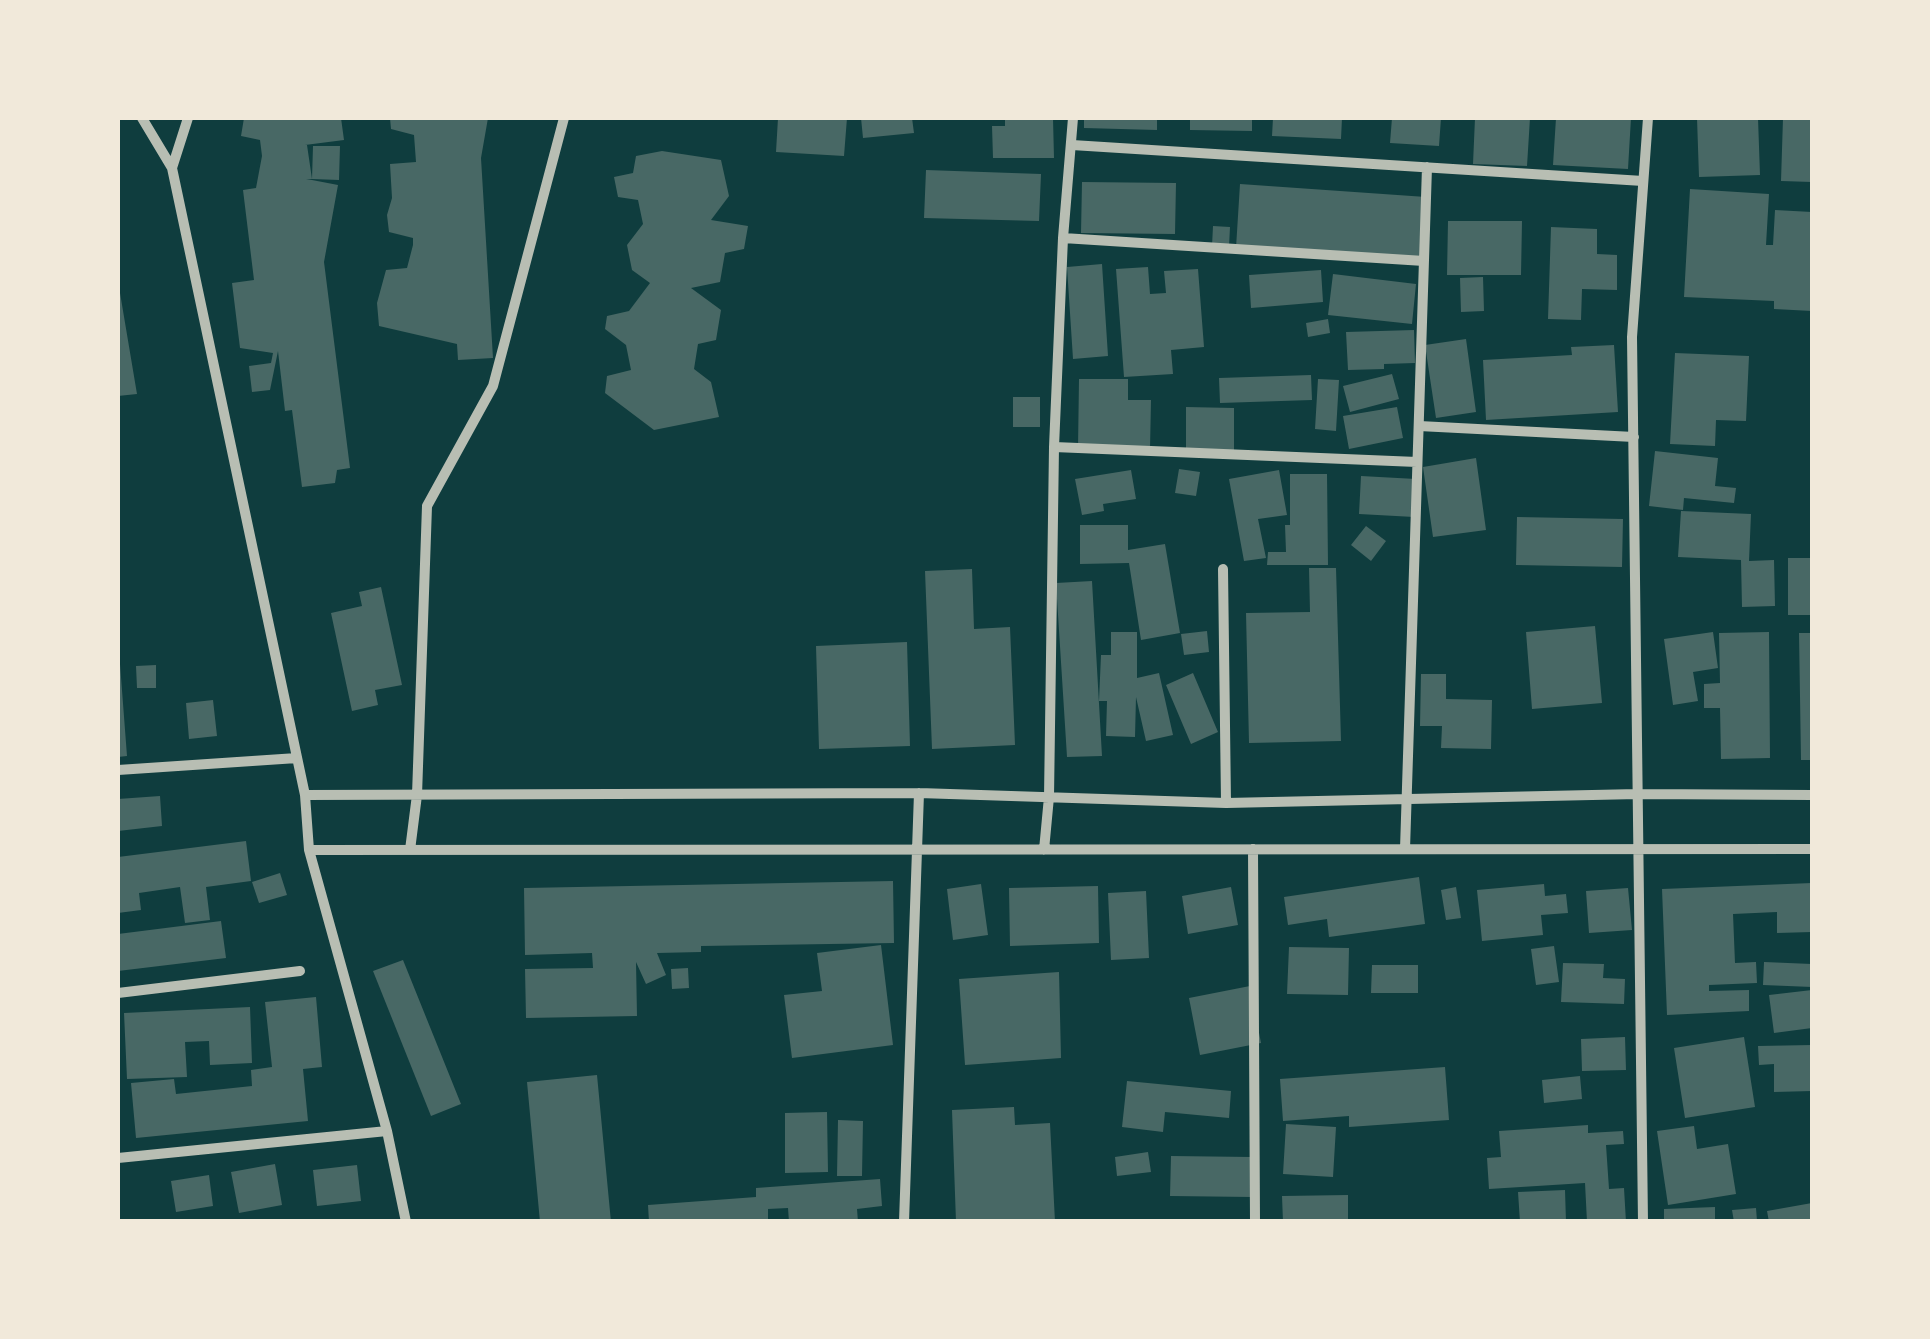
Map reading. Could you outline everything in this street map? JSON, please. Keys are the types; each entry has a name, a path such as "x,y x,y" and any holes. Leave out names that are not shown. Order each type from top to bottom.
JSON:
{"street":[{"path":"142,118 172,168 305,795 309,850 387,1132 406,1222"},
{"path":"172,168 188,118"},
{"path":"410,850 417,795 427,506 493,386 564,118"},
{"path":"1044,850 1049,798 1054,446 1063,238 1073,118"},
{"path":"1643,1222 1632,337 1648,118"},
{"path":"1072,144 1644,181"},
{"path":"1405,849 1427,168"},
{"path":"1063,238 1424,261"},
{"path":"1419,426 1634,437"},
{"path":"1054,446 1418,462"},
{"path":"1223,569 1226,802"},
{"path":"118,770 297,758"},
{"path":"904,1222 919,793"},
{"path":"305,795 919,793 1226,802 1638,794 1812,795"},
{"path":"1254,849 1255,1222"},
{"path":"309,850 1812,849"},
{"path":"118,993 300,972"},
{"path":"118,1158 387,1132"}],"building":[{"path":"244,118 341,118 344,140 305,145 312,179 306,179 338,185 324,262 350,468 337,470 335,483 302,487 292,410 285,411 278,351 270,390 252,392 249,366 271,363 273,353 240,348 232,283 254,280 243,190 256,188 262,156 260,140 241,136"},
{"path":"390,118 488,118 481,158 493,358 458,360 457,344 379,326 377,303 386,270 407,268 413,245 413,238 389,232 390,164 416,162 414,135 391,129"},
{"path":"778,118 847,118 844,156 776,152"},
{"path":"861,118 912,118 914,133 863,138"},
{"path":"1005,118 1053,118 1054,158 993,158 992,126 1005,126"},
{"path":"1084,118 1157,118 1157,130 1084,128"},
{"path":"1190,118 1252,118 1252,131 1190,130"},
{"path":"1273,118 1342,118 1341,139 1272,136"},
{"path":"1392,118 1441,118 1439,146 1390,143"},
{"path":"1475,118 1530,118 1527,166 1473,164"},
{"path":"1556,118 1631,118 1628,169 1553,165"},
{"path":"1697,118 1758,118 1760,175 1699,177"},
{"path":"1783,118 1812,118 1812,182 1781,181"},
{"path":"313,146 340,146 339,180 312,179"},
{"path":"662,151 721,160 729,196 711,220 748,226 744,249 725,253 720,282 691,288 721,310 716,340 698,344 694,369 711,382 719,417 654,430 605,393 607,376 631,370 626,345 605,329 607,316 629,311 650,283 632,270 627,245 643,224 638,200 618,197 614,177 633,173 636,156"},
{"path":"926,170 1041,174 1039,221 924,218"},
{"path":"1082,182 1176,183 1175,234 1081,233"},
{"path":"1240,184 1426,197 1421,262 1236,248"},
{"path":"1690,189 1769,194 1766,245 1773,245 1775,210 1812,212 1812,311 1774,309 1774,301 1684,297"},
{"path":"1448,221 1522,221 1521,275 1447,275"},
{"path":"1213,226 1230,227 1229,247 1212,246"},
{"path":"1551,227 1597,229 1597,254 1617,255 1617,290 1582,289 1581,320 1548,319"},
{"path":"1102,264 1108,356 1073,359 1067,267"},
{"path":"1148,267 1150,294 1166,293 1164,271 1198,269 1204,347 1171,350 1173,374 1124,377 1116,269"},
{"path":"1321,270 1323,302 1251,308 1249,275"},
{"path":"1333,274 1416,284 1412,324 1328,315"},
{"path":"1483,277 1484,311 1461,312 1460,278"},
{"path":"118,281 137,394 118,396"},
{"path":"1328,319 1330,333 1308,337 1306,323"},
{"path":"1414,330 1415,363 1348,370 1346,332"},
{"path":"1466,339 1476,412 1436,418 1425,345"},
{"path":"1614,345 1618,412 1486,420 1483,360 1572,355 1571,347"},
{"path":"1675,353 1749,356 1746,421 1716,420 1715,446 1670,444"},
{"path":"1392,374 1399,399 1350,412 1343,386"},
{"path":"1311,375 1312,400 1220,403 1219,378"},
{"path":"1079,379 1128,379 1128,400 1151,400 1150,449 1078,448"},
{"path":"1318,379 1339,380 1336,431 1315,429"},
{"path":"1013,397 1040,397 1040,427 1013,427"},
{"path":"1186,407 1234,408 1234,452 1186,452"},
{"path":"1397,407 1403,438 1349,449 1343,416"},
{"path":"1655,451 1718,458 1715,486 1736,488 1734,503 1684,498 1683,510 1649,506"},
{"path":"1476,458 1486,530 1433,537 1423,467"},
{"path":"1179,469 1200,472 1196,496 1175,493"},
{"path":"1131,470 1136,499 1103,504 1104,511 1082,515 1075,479"},
{"path":"1279,470 1287,515 1258,519 1266,558 1244,561 1229,479"},
{"path":"1290,474 1327,474 1328,565 1267,565 1268,552 1286,552"},
{"path":"1361,476 1416,479 1414,517 1359,514"},
{"path":"1681,511 1751,514 1749,561 1774,560 1775,606 1742,607 1741,560 1678,557"},
{"path":"1517,517 1623,519 1622,567 1516,565"},
{"path":"1080,525 1128,525 1128,550 1165,544 1180,633 1141,640 1129,563 1080,564"},
{"path":"1366,526 1386,541 1371,561 1351,545"},
{"path":"1788,558 1812,558 1812,615 1788,615"},
{"path":"1309,568 1336,568 1341,741 1249,743 1246,613 1310,612"},
{"path":"972,569 974,629 1010,627 1015,745 932,749 925,571"},
{"path":"1092,581 1102,756 1067,757 1056,583"},
{"path":"381,587 402,685 375,690 378,705 352,711 331,613 362,606 359,592"},
{"path":"1595,626 1602,703 1532,709 1526,632"},
{"path":"1207,631 1209,652 1184,655 1181,634"},
{"path":"1111,632 1137,632 1137,678 1159,673 1173,735 1146,741 1136,697 1135,737 1106,736 1107,701 1099,701 1101,655 1111,655"},
{"path":"1713,632 1718,668 1693,672 1698,701 1673,705 1664,639"},
{"path":"1769,632 1770,758 1721,759 1720,708 1704,708 1704,684 1720,683 1719,633"},
{"path":"1799,633 1812,633 1812,760 1801,760"},
{"path":"907,642 910,746 819,749 816,646"},
{"path":"118,664 127,756 118,757"},
{"path":"156,665 156,688 137,688 136,666"},
{"path":"1193,673 1218,732 1191,744 1166,685"},
{"path":"1421,674 1446,674 1446,699 1492,700 1491,749 1441,748 1442,726 1420,726"},
{"path":"213,700 217,736 189,739 186,703"},
{"path":"160,796 162,826 118,831 118,799"},
{"path":"246,841 251,881 206,887 210,920 185,923 180,887 139,893 141,910 118,913 118,857"},
{"path":"280,873 287,895 259,903 252,882"},
{"path":"1419,877 1425,924 1329,937 1327,919 1288,925 1284,897"},
{"path":"893,881 894,943 701,946 701,952 657,953 666,975 646,984 636,962 637,1016 526,1018 525,969 593,968 592,953 525,955 524,888"},
{"path":"1812,883 1812,932 1777,933 1777,912 1733,914 1735,963 1756,962 1757,983 1709,985 1709,991 1749,990 1749,1011 1667,1015 1662,889"},
{"path":"981,884 988,935 953,940 947,889"},
{"path":"1544,884 1545,896 1566,894 1568,913 1541,915 1543,935 1482,941 1477,890"},
{"path":"1098,886 1099,943 1010,946 1009,888"},
{"path":"1231,887 1238,925 1188,934 1182,896"},
{"path":"1456,887 1461,918 1446,920 1441,890"},
{"path":"1628,888 1632,930 1589,933 1586,891"},
{"path":"1146,891 1149,958 1111,960 1108,893"},
{"path":"221,921 226,958 118,971 118,934"},
{"path":"881,945 893,1045 792,1058 784,995 822,991 817,953"},
{"path":"1554,946 1559,982 1536,985 1531,949"},
{"path":"1289,947 1349,948 1348,995 1287,994"},
{"path":"403,960 461,1104 431,1116 373,971"},
{"path":"1764,962 1812,964 1812,987 1763,985"},
{"path":"1563,963 1604,964 1603,978 1625,979 1624,1004 1561,1002"},
{"path":"1372,965 1418,965 1418,993 1371,993"},
{"path":"688,968 689,988 672,989 671,969"},
{"path":"1059,972 1061,1058 965,1065 959,979"},
{"path":"1250,986 1261,1043 1200,1055 1189,998"},
{"path":"1812,990 1812,1028 1774,1033 1769,995"},
{"path":"316,997 322,1067 303,1069 308,1121 136,1138 131,1083 174,1079 176,1094 252,1086 251,1070 272,1067 265,1002"},
{"path":"250,1007 252,1063 210,1065 209,1041 185,1042 187,1077 127,1079 124,1013"},
{"path":"1625,1037 1626,1070 1582,1071 1581,1039"},
{"path":"1744,1037 1755,1107 1685,1118 1674,1048"},
{"path":"1812,1045 1812,1091 1774,1092 1774,1064 1759,1065 1758,1046"},
{"path":"1445,1067 1449,1120 1349,1127 1349,1116 1283,1121 1280,1079"},
{"path":"597,1075 611,1222 540,1222 527,1082"},
{"path":"1580,1076 1582,1099 1544,1103 1542,1080"},
{"path":"1127,1081 1231,1091 1229,1118 1165,1112 1163,1132 1122,1127"},
{"path":"1014,1107 1015,1125 1050,1123 1055,1222 956,1222 952,1110"},
{"path":"827,1112 828,1172 785,1173 785,1113"},
{"path":"838,1120 863,1121 862,1176 837,1176"},
{"path":"1286,1124 1336,1127 1333,1177 1283,1174"},
{"path":"1588,1125 1588,1133 1623,1131 1624,1144 1606,1145 1609,1189 1624,1188 1626,1222 1587,1222 1585,1183 1489,1189 1487,1158 1501,1157 1499,1131"},
{"path":"1694,1126 1697,1149 1728,1144 1736,1194 1668,1205 1657,1131"},
{"path":"1148,1152 1151,1172 1117,1176 1115,1157"},
{"path":"1171,1156 1252,1157 1252,1197 1170,1196"},
{"path":"275,1164 282,1205 239,1213 231,1172"},
{"path":"357,1165 361,1201 317,1206 313,1170"},
{"path":"209,1175 213,1206 176,1212 171,1181"},
{"path":"880,1179 882,1206 857,1209 858,1222 789,1222 788,1208 768,1209 768,1222 649,1222 648,1205 756,1197 756,1188"},
{"path":"1565,1190 1566,1222 1520,1222 1518,1192"},
{"path":"1348,1195 1348,1222 1283,1222 1282,1196"},
{"path":"1812,1203 1812,1222 1769,1222 1767,1211"},
{"path":"1715,1207 1715,1222 1664,1222 1664,1209"},
{"path":"1756,1208 1757,1221 1734,1222 1732,1210"}]}
